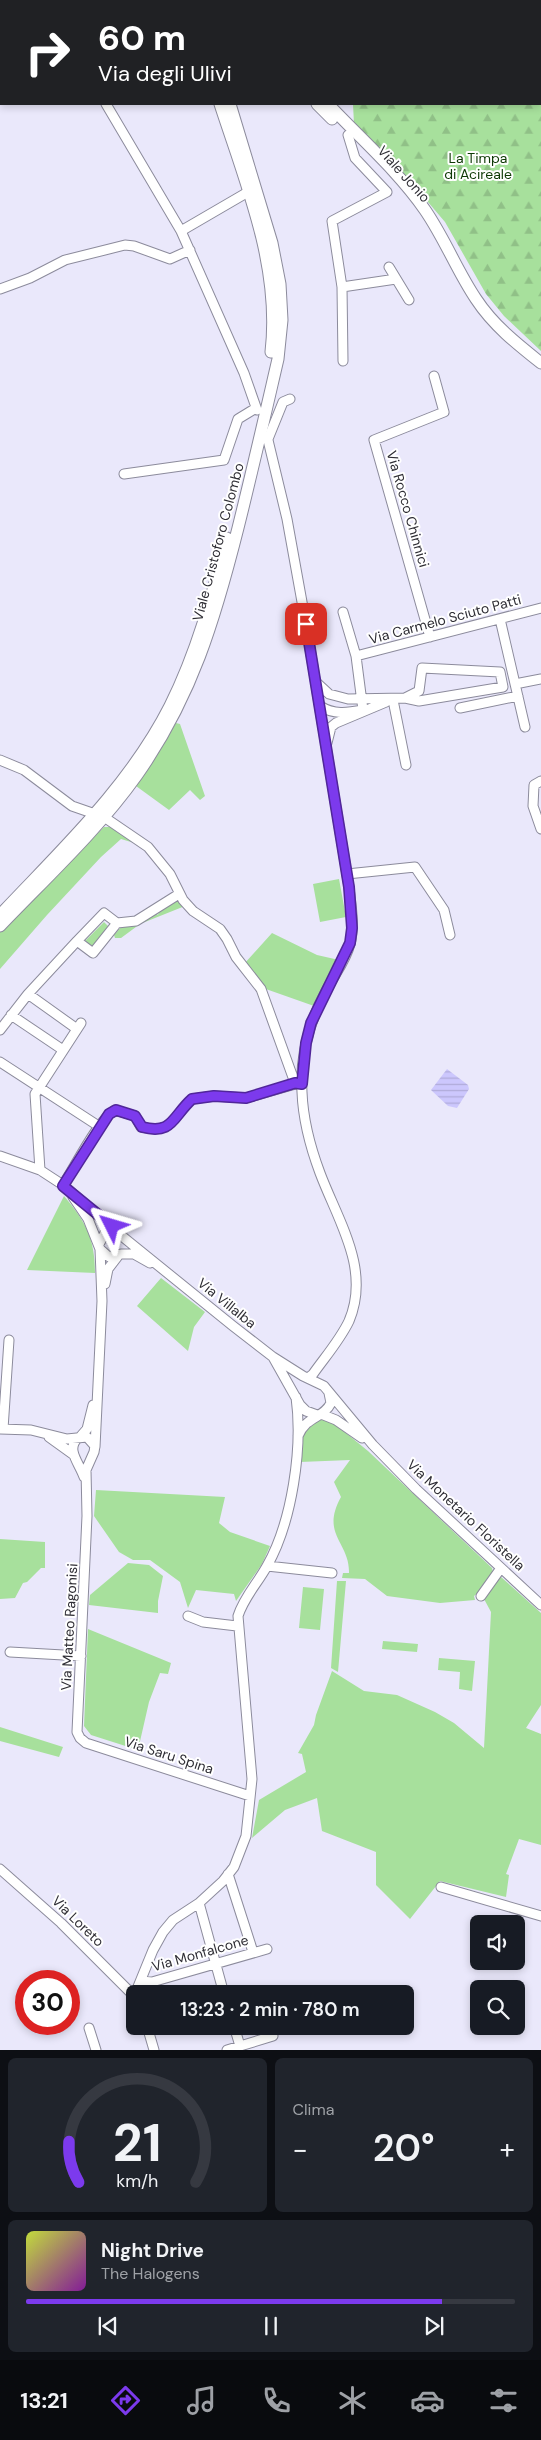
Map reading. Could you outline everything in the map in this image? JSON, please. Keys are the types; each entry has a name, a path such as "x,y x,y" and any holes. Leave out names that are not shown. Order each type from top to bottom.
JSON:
{"main road":[{"name":"Viale Cristoforo Colombo","path":"0,915 100,816 156,732 194,653 211,602 270,363 273,318 271,288 264,243 220,105"},
{"name":"Viale Cristoforo Colombo","path":"0,926 137,776 162,737 190,683 211,629 278,359 282,320 280,284 272,243 230,105"},
{"name":"Viale Jonio","path":"318,105 410,202 459,272"},
{"path":"324,105 371,150"},
{"name":"Viale Jonio","path":"329,105 425,210 476,300 502,330 541,363"}],"street":[{"path":"107,105 182,231 244,373 257,409 238,419 224,460 124,474"},
{"path":"182,231 248,192 251,182 236,133 236,123"},
{"path":"343,361 342,286 332,221 387,192 355,158 348,135"},
{"path":"248,192 255,195 280,284"},
{"path":"0,290 66,260 126,246 134,246 170,259 190,250"},
{"path":"389,267 409,300"},
{"path":"342,286 396,279"},
{"name":"Via Rocco Chinnici","path":"430,637 374,440 444,412 434,376"},
{"path":"290,399 283,402 267,437 287,519 316,680 347,874 352,919 350,943 311,1023 298,1083"},
{"name":"Via Carmelo Sciuto Patti","path":"356,656 541,608"},
{"name":"Via Carmelo Sciuto Patti","path":"343,612 356,656 363,710"},
{"path":"500,619 525,727"},
{"path":"326,748 331,727 336,723 363,710 405,698 419,691 422,668 500,672 503,687 419,701 405,698"},
{"path":"515,684 541,679"},
{"path":"316,680 329,694 348,700"},
{"path":"460,708 518,696"},
{"path":"320,706 331,702 348,700 393,700"},
{"path":"393,700 406,765"},
{"path":"320,706 333,712 344,713 363,710"},
{"path":"0,760 24,770 72,806 100,816 148,847 170,874 180,894 193,910 220,929 227,938 236,957 260,989 276,1034 298,1083 311,1144 319,1171 348,1238 355,1268 354,1298 349,1320 326,1356 305,1377 296,1380 292,1387 297,1439 290,1501 280,1537 267,1566 242,1603 238,1626 251,1758 246,1836 240,1854 228,1874 199,1903 173,1920 163,1932 153,1950 139,1985"},
{"path":"541,781 534,785 533,806 541,829"},
{"path":"347,874 415,867 444,910 450,935"},
{"path":"0,1030 28,994 104,913 117,923 136,922 180,894"},
{"path":"75,944 93,953 117,923"},
{"path":"28,994 79,1026 35,1094 40,1170"},
{"path":"11,1015 63,1050"},
{"path":"0,1062 100,1127"},
{"path":"66,1188 100,1127 109,1114 116,1110 135,1116 142,1127 153,1130 169,1126 192,1099 214,1096 246,1098 298,1083"},
{"path":"0,1156 40,1170 66,1188 163,1270"},
{"path":"66,1188 88,1219 99,1247 109,1258 134,1254 163,1270"},
{"path":"102,1302 99,1247 101,1237 107,1232 121,1236"},
{"path":"87,1490 74,1456 72,1445 87,1428 96,1395 102,1302 108,1269 125,1247 121,1236"},
{"name":"Via Villalba","path":"163,1270 273,1357 305,1377"},
{"path":"10,1340 1,1429 31,1430 62,1438 89,1439 93,1453 84,1460 74,1456 45,1434"},
{"path":"297,1439 307,1422 327,1410 331,1403 321,1375 326,1356"},
{"path":"273,1357 294,1395 306,1412 336,1420 373,1445"},
{"path":"305,1377 326,1388 373,1445"},
{"name":"Via Matteo Ragonisi","path":"80,1738 77,1732 87,1516 86,1470 93,1453 96,1395"},
{"name":"Via Monetario Floristella","path":"373,1445 416,1489 541,1605"},
{"path":"267,1566 332,1573"},
{"path":"481,1596 502,1568"},
{"path":"188,1616 203,1622 238,1626"},
{"path":"10,1652 81,1656"},
{"name":"Via Saru Spina","path":"80,1738 86,1743 250,1796"},
{"name":"Via Loreto","path":"2,1874 126,1987"},
{"path":"228,1874 253,1952"},
{"path":"441,1887 541,1916"},
{"path":"199,1903 222,1985"},
{"name":"Via Monfalcone","path":"141,1981 152,1982 267,1948"},
{"path":"89,2028 96,2050"},
{"path":"151,2035 154,2050"},
{"path":"237,2035 240,2046"},
{"path":"226,2050 273,2036"}],"green space":[{"name":"La Timpa di Acireale","path":"353,105 541,105 541,351 504,316 486,294 445,222 422,195 354,124"},
{"path":"176,723 180,724 205,796 200,800 190,790 169,810 136,786"},
{"path":"104,827 113,827 141,845 121,839 101,857 47,915 0,969 0,931"},
{"path":"339,879 346,917 320,922 313,884"},
{"path":"174,902 181,902 185,906 140,924 121,938 115,938 114,935 122,926 156,913 158,915 159,911"},
{"path":"104,922 109,927 94,947 89,946 85,941"},
{"path":"272,933 317,955 339,960 314,1006 263,988 244,964"},
{"path":"64,1196 78,1214 88,1232 95,1261 95,1273 27,1270"},
{"path":"161,1278 205,1312 194,1327 188,1351 137,1306"},
{"path":"320,1419 330,1420 368,1451 492,1568 493,1572 474,1596 475,1600 440,1603 387,1596 365,1579 342,1578 343,1573 349,1573 348,1562 335,1530 335,1510 341,1497 334,1482 350,1460 300,1462 303,1432"},
{"path":"96,1490 225,1497 219,1523 230,1532 270,1546 262,1564 236,1601 234,1594 196,1590 188,1608 180,1582 150,1560 133,1560 119,1552 94,1516"},
{"path":"0,1539 45,1542 45,1568 41,1568 27,1582 23,1583 15,1598 0,1599"},
{"path":"128,1563 149,1565 163,1576 158,1601 158,1613 89,1605 90,1595"},
{"path":"501,1577 541,1613 541,1705 526,1728 541,1734 541,1845 519,1839 506,1874 509,1875 506,1897 440,1881 410,1919 376,1885 376,1852 322,1831 317,1798 285,1810 252,1838 259,1800 306,1772 302,1754 298,1753 314,1725 332,1671 364,1691 397,1695 435,1712 454,1723 484,1748 491,1612 484,1599 497,1579"},
{"path":"337,1581 346,1581 338,1672 331,1668"},
{"path":"303,1587 324,1589 320,1630 299,1628"},
{"path":"88,1629 171,1663 168,1674 160,1673 149,1702 138,1750 91,1735 84,1726"},
{"path":"383,1641 418,1644 417,1652 382,1649"},
{"path":"439,1658 475,1661 472,1691 459,1689 460,1672 438,1670"},
{"path":"0,1727 63,1747 59,1757 0,1741"}],"shaded area":[{"path":"447,1069 468,1085 469,1089 457,1108 448,1106 431,1090"}],"route":[{"path":"112,1226 63,1186 109,1114 116,1110 135,1116 142,1127 153,1130 163,1129 169,1126 184,1106 192,1099 214,1096 246,1098 295,1083 302,1084 306,1043 311,1023 327,988 346,957 352,928 352,910 306,624"}]}
